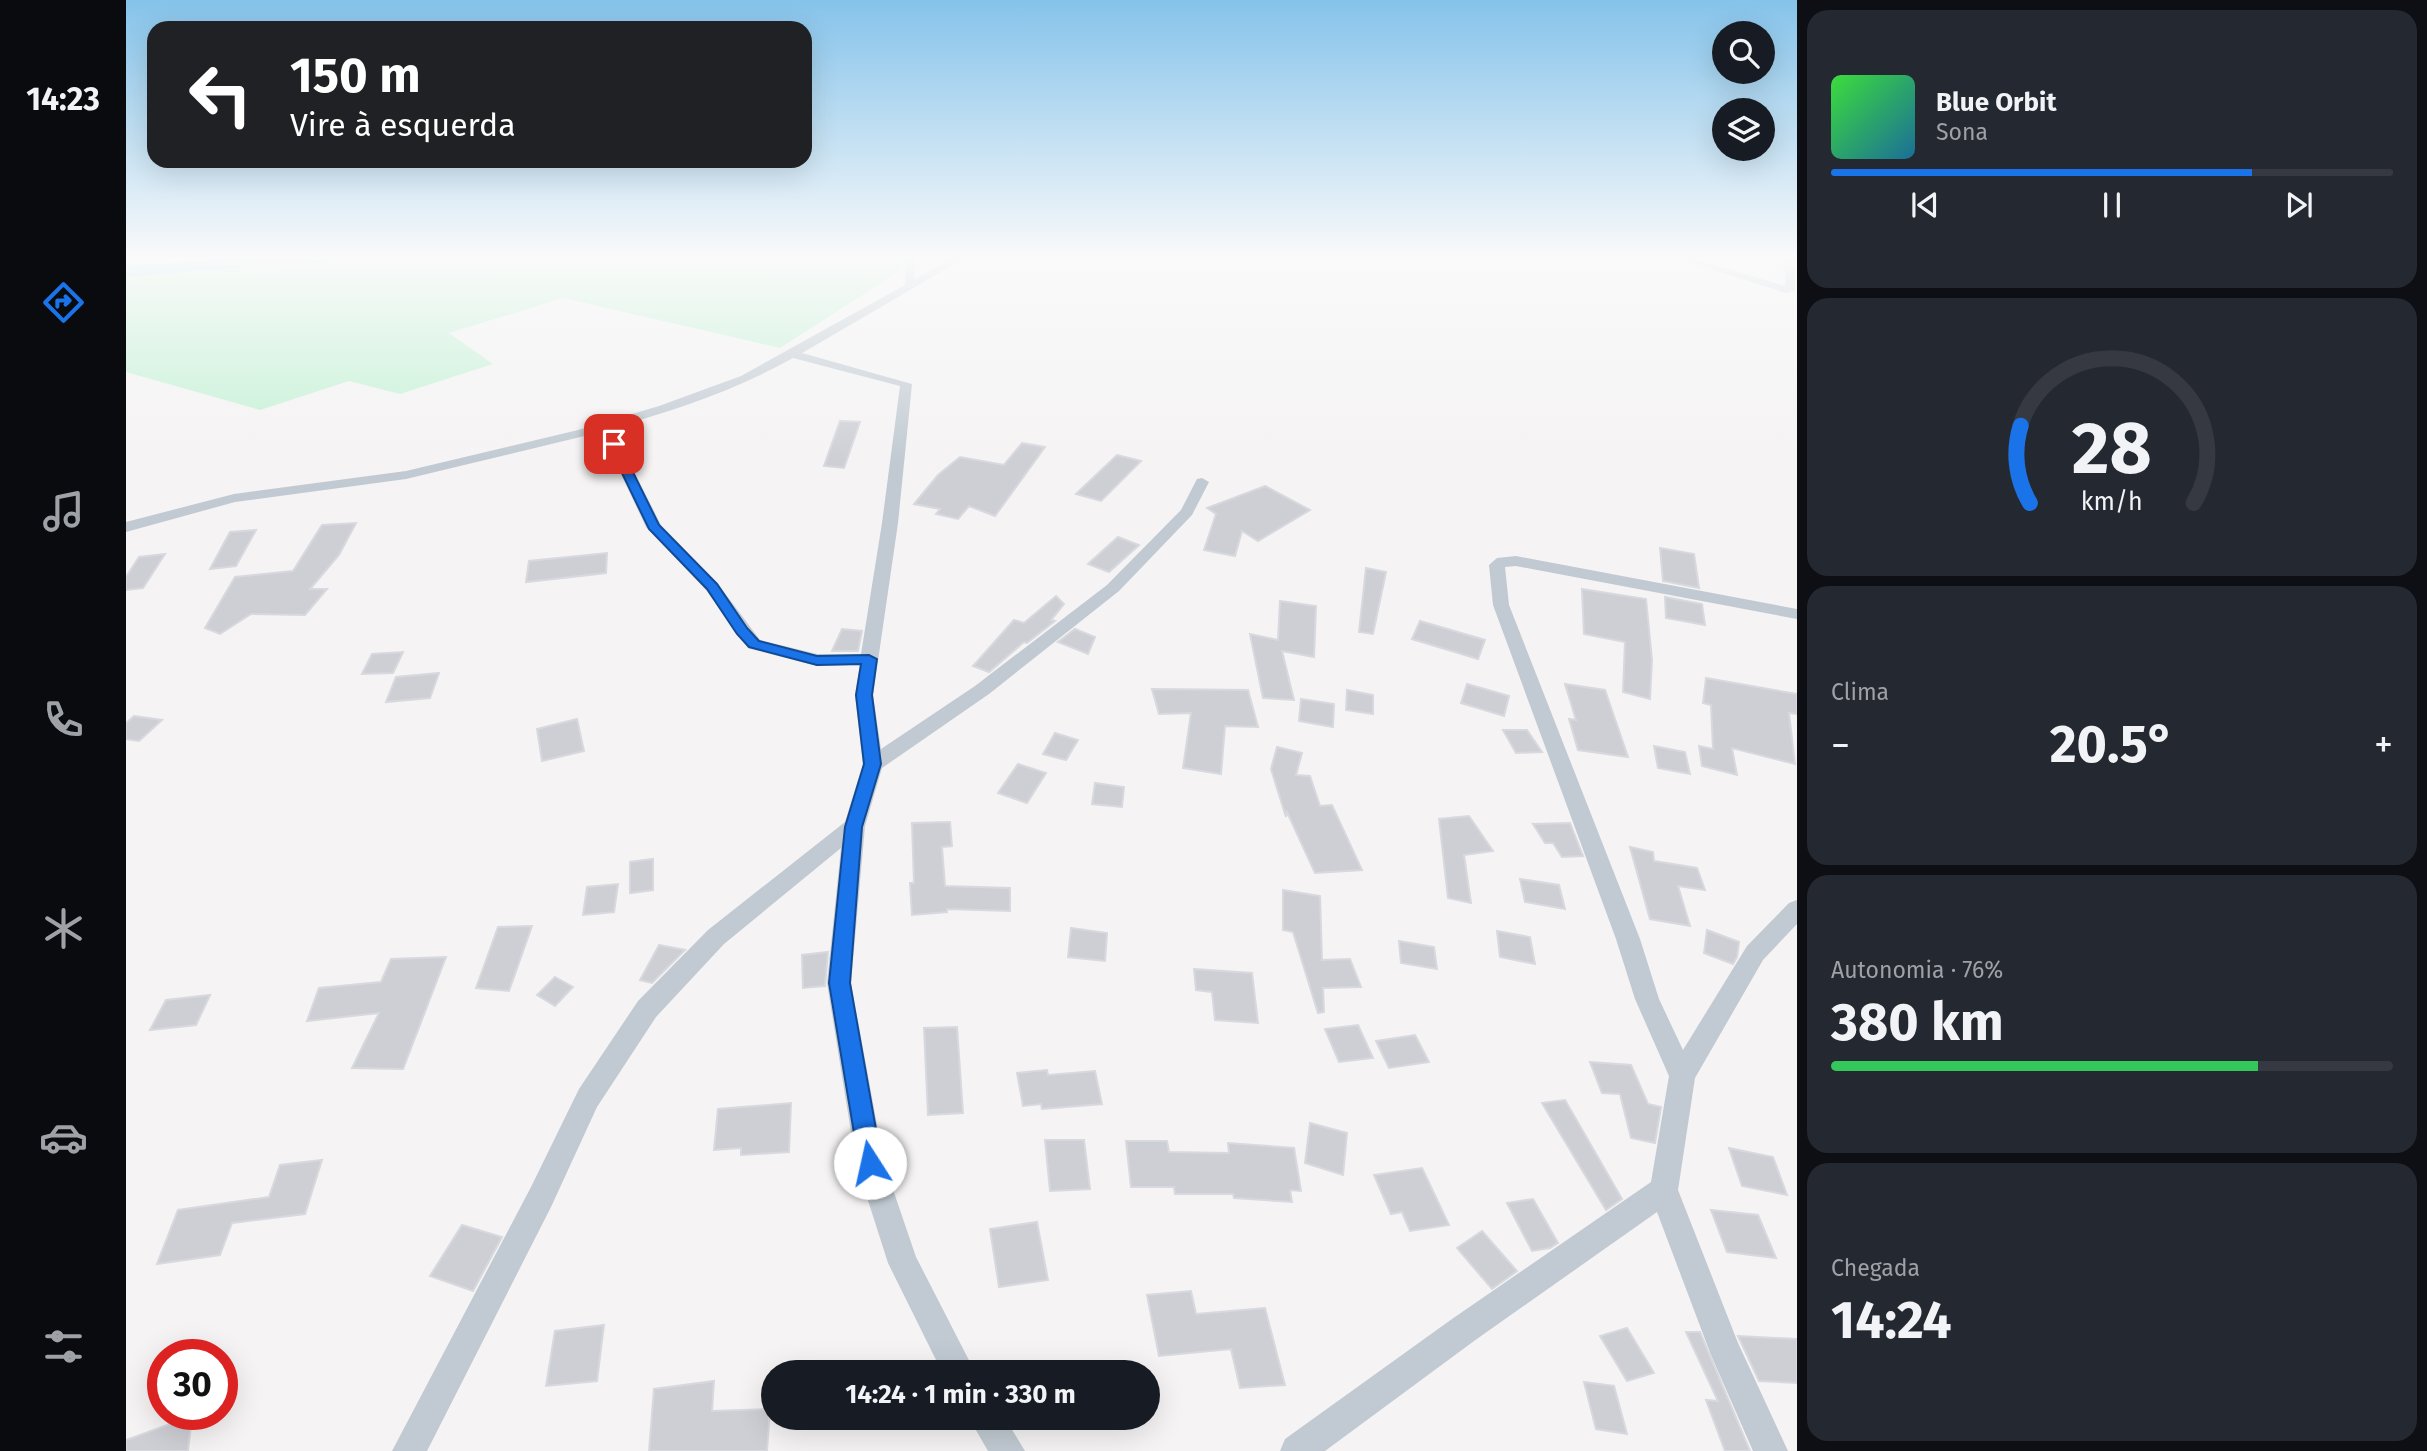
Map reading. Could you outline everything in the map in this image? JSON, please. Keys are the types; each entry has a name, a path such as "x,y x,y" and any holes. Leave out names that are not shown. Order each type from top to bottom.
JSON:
{"street":[{"path":"126,527 212,503 406,475 605,427 708,394 745,379 840,326"},
{"path":"792,354 906,384 890,523 864,695 873,764 854,827 839,983 870,1163 903,1263 953,1360"},
{"path":"605,427 653,527 712,587 754,644 817,660 869,659"},
{"path":"873,764 982,690 1114,588 1187,512 1202,482"},
{"path":"1682,1076 1647,999 1628,939 1501,604 1497,565 1503,561 1516,561 1797,614"},
{"path":"408,1451 541,1197 588,1098 647,1009 716,937 854,827"},
{"path":"1771,1451 1749,1408 1664,1190 1682,1076 1755,953 1797,909"},
{"path":"1297,1451 1474,1322 1664,1190"},
{"path":"994,1430 1008,1451"}],"green space":[{"path":"126,326 473,326 449,333 493,364 400,394 349,381 260,410 126,372"},
{"path":"683,326 815,326 780,348"}],"building":[{"path":"840,421 860,422 844,468 824,466"},
{"path":"1022,443 1045,447 995,516 969,506 958,519 936,514 940,509 914,504 938,475 960,457 1004,465"},
{"path":"1117,455 1141,461 1101,501 1076,494"},
{"path":"1265,486 1310,510 1258,541 1242,531 1235,556 1204,550 1216,514 1207,508"},
{"path":"356,523 339,555 310,589 327,589 305,615 251,614 220,634 205,628 235,577 293,571 322,525"},
{"path":"256,530 236,566 210,569 230,532"},
{"path":"1118,537 1139,545 1109,572 1088,564"},
{"path":"1660,548 1694,554 1699,588 1663,581"},
{"path":"607,553 606,573 526,582 529,561"},
{"path":"165,554 143,588 126,590 126,577 139,557"},
{"path":"1366,568 1386,572 1373,634 1359,632"},
{"path":"1582,589 1646,599 1652,660 1650,699 1623,692 1625,642 1584,634"},
{"path":"1056,596 1064,604 1051,620 1055,621 1027,643 1024,642 989,672 973,666 1014,620 1024,623"},
{"path":"1665,597 1702,604 1705,625 1666,618"},
{"path":"1280,601 1316,606 1314,657 1282,651 1294,700 1263,698 1250,634 1278,640"},
{"path":"1420,621 1485,640 1478,659 1412,639"},
{"path":"842,629 862,631 858,651 832,651"},
{"path":"1075,629 1095,637 1088,654 1058,642"},
{"path":"403,652 393,673 362,674 372,654"},
{"path":"439,673 430,698 386,702 396,677"},
{"path":"1706,678 1797,694 1797,714 1789,713 1795,764 1732,748 1737,775 1702,766 1699,746 1713,749 1711,705 1703,703"},
{"path":"1467,684 1509,696 1504,716 1461,703"},
{"path":"1565,684 1605,690 1628,757 1578,750 1569,719 1576,720"},
{"path":"1152,689 1248,690 1258,727 1225,726 1221,774 1183,768 1191,713 1159,714"},
{"path":"1347,690 1373,695 1373,714 1346,710"},
{"path":"1301,699 1334,704 1333,727 1299,721"},
{"path":"134,716 162,720 139,741 126,739 126,723"},
{"path":"577,719 584,751 542,761 537,729"},
{"path":"1503,730 1527,730 1542,752 1516,753"},
{"path":"1055,733 1078,740 1066,760 1043,754"},
{"path":"1654,746 1685,752 1690,774 1658,768"},
{"path":"1277,747 1302,753 1296,775 1310,776 1320,806 1332,805 1362,870 1315,873 1287,812 1286,817 1271,769"},
{"path":"1018,764 1046,773 1027,803 998,793"},
{"path":"1095,783 1124,787 1122,807 1092,804"},
{"path":"1469,816 1493,851 1464,855 1471,903 1448,898 1439,819"},
{"path":"950,822 952,846 942,847 945,886 1010,888 1010,911 947,909 947,912 912,915 912,823"},
{"path":"1570,823 1583,856 1562,857 1553,843 1545,843 1533,824"},
{"path":"1630,847 1653,852 1654,861 1697,868 1705,890 1678,886 1690,926 1650,919"},
{"path":"653,859 653,890 630,893 630,862"},
{"path":"1520,879 1559,885 1565,909 1525,902"},
{"path":"618,884 614,912 583,915 587,887"},
{"path":"1283,890 1320,896 1322,960 1350,959 1361,987 1323,988 1324,1012 1318,1013 1293,932 1283,930"},
{"path":"532,926 509,991 476,988 498,927"},
{"path":"1071,928 1107,933 1105,961 1068,957"},
{"path":"1707,930 1739,942 1733,964 1704,953"},
{"path":"1497,931 1530,937 1535,964 1500,957"},
{"path":"1399,941 1434,947 1437,969 1401,963"},
{"path":"659,945 685,950 652,983 640,980"},
{"path":"828,952 825,986 803,988 802,955"},
{"path":"446,957 403,1069 352,1068 379,1013 307,1021 319,988 381,982 391,959"},
{"path":"1194,969 1252,973 1258,1023 1215,1020 1212,992 1196,990"},
{"path":"555,977 573,987 555,1006 537,995"},
{"path":"210,995 196,1025 150,1030 166,1000"},
{"path":"1358,1025 1373,1058 1339,1062 1325,1029"},
{"path":"957,1027 963,1113 928,1115 924,1028"},
{"path":"1415,1035 1429,1062 1389,1068 1376,1041"},
{"path":"1590,1062 1631,1065 1648,1104 1661,1107 1655,1143 1631,1138 1620,1094 1602,1093"},
{"path":"1047,1070 1048,1075 1095,1071 1102,1104 1042,1109 1041,1104 1023,1106 1017,1073"},
{"path":"1565,1100 1622,1199 1606,1210 1542,1103"},
{"path":"791,1103 789,1152 741,1155 741,1148 714,1150 718,1109"},
{"path":"1310,1123 1347,1133 1343,1175 1305,1163"},
{"path":"1045,1140 1084,1140 1090,1189 1050,1191"},
{"path":"1126,1141 1167,1141 1169,1152 1229,1153 1228,1143 1294,1148 1301,1191 1290,1190 1292,1202 1234,1198 1233,1194 1175,1194 1174,1187 1131,1187"},
{"path":"1729,1148 1773,1157 1787,1195 1742,1186"},
{"path":"322,1160 305,1214 232,1223 220,1255 157,1264 178,1210 269,1197 280,1165"},
{"path":"1422,1168 1449,1225 1410,1231 1402,1212 1391,1214 1374,1175"},
{"path":"1533,1199 1558,1243 1550,1248 1532,1251 1507,1203"},
{"path":"1711,1210 1758,1215 1776,1258 1727,1252"},
{"path":"1037,1222 1048,1280 999,1287 990,1229"},
{"path":"462,1225 502,1237 473,1291 430,1276"},
{"path":"1482,1231 1517,1271 1492,1289 1457,1248"},
{"path":"1191,1291 1196,1314 1265,1308 1285,1385 1240,1388 1231,1349 1159,1356 1147,1295"},
{"path":"604,1325 597,1381 546,1386 555,1331"},
{"path":"1627,1328 1654,1373 1627,1381 1600,1336"},
{"path":"1686,1332 1700,1332 1750,1451 1725,1451 1706,1400 1718,1401"},
{"path":"1738,1336 1797,1339 1797,1383 1759,1381"},
{"path":"714,1381 712,1411 761,1409 761,1430 768,1430 767,1451 649,1451 654,1389"},
{"path":"1584,1382 1614,1386 1627,1434 1596,1429"},
{"path":"154,1430 190,1430 188,1451 126,1451 126,1440"}],"route":[{"path":"614,444 653,527 712,587 754,644 817,660 869,659 864,695 873,764 854,827 839,983 870,1163"}]}
